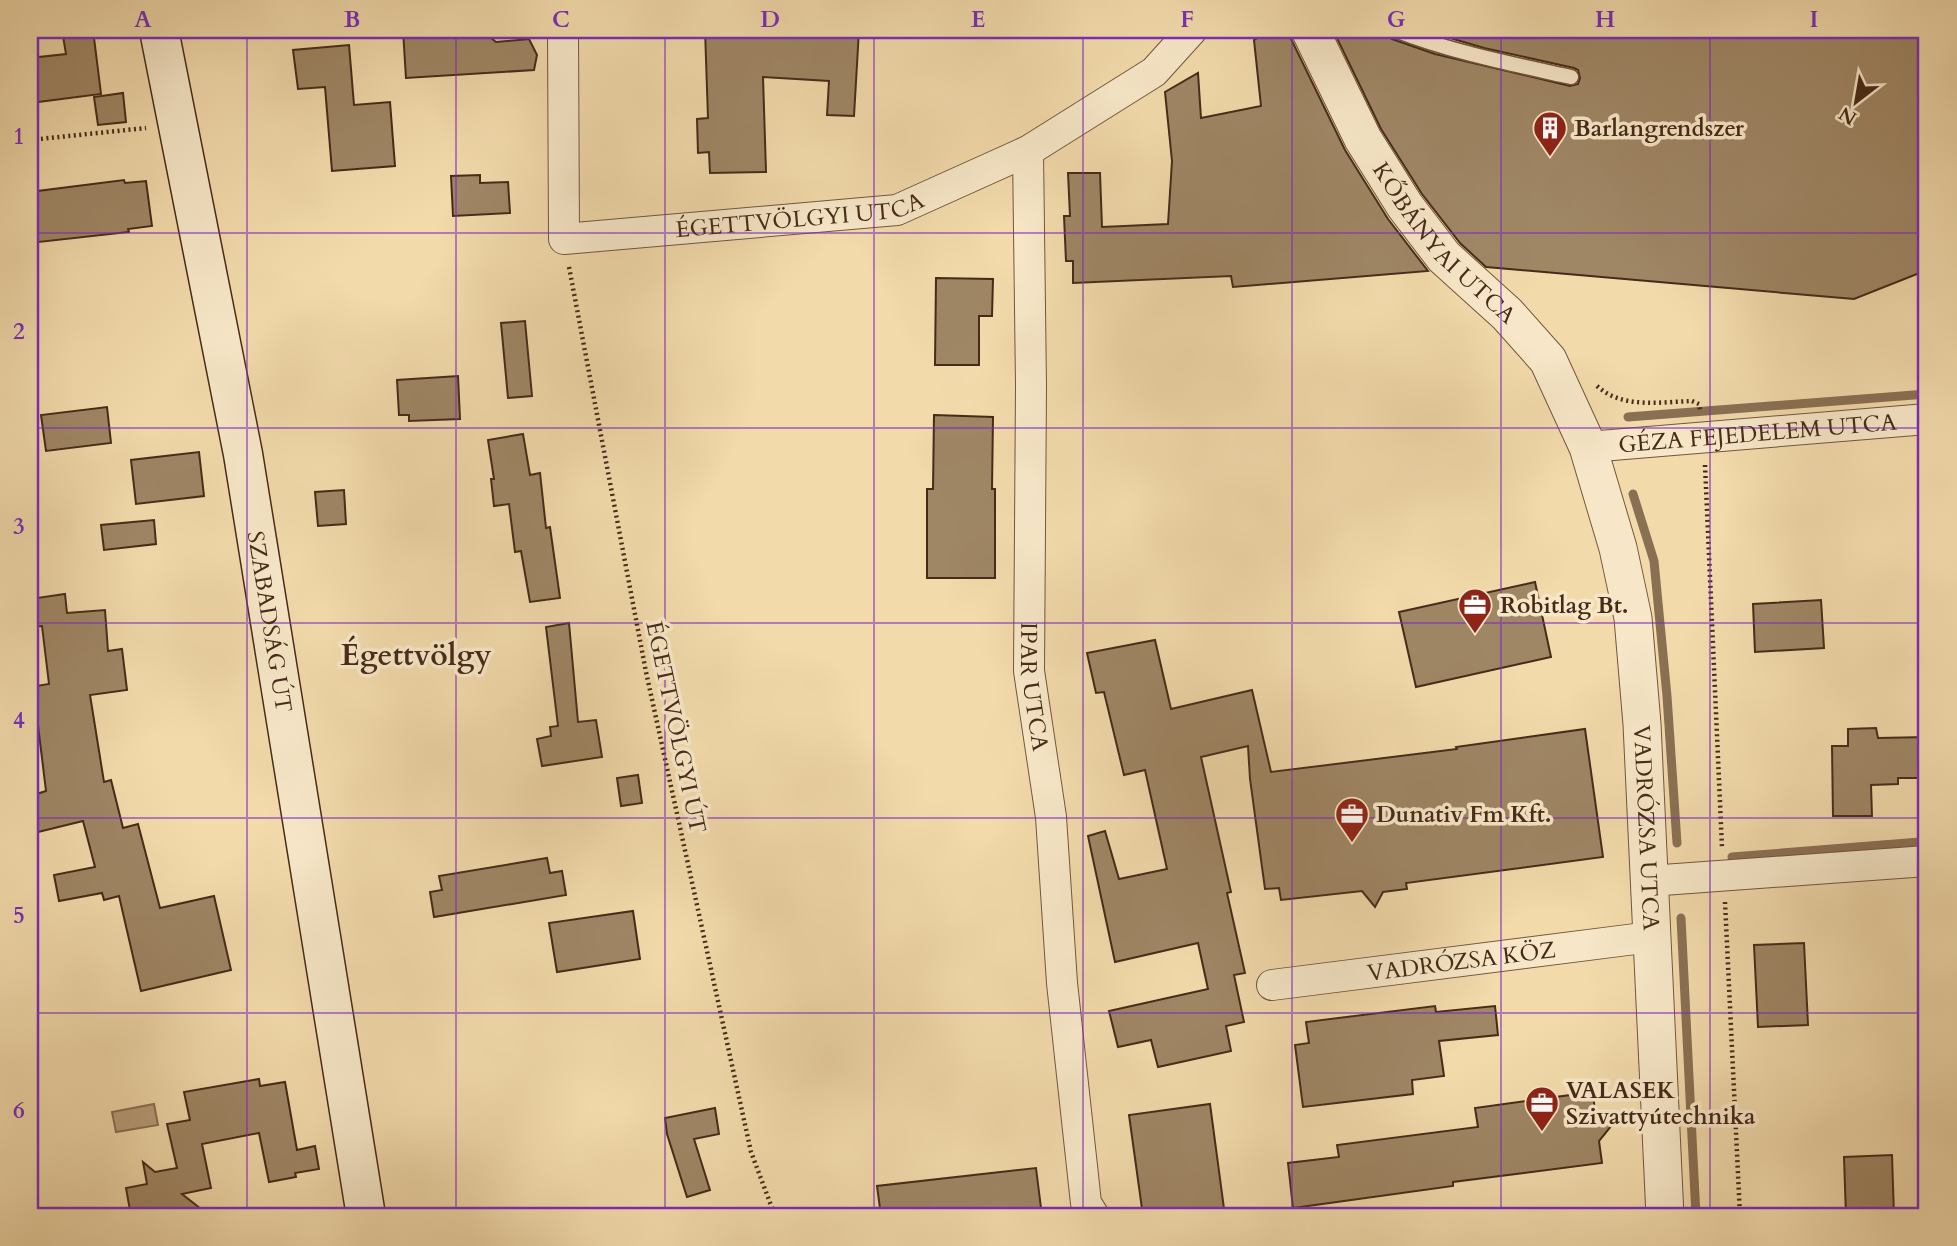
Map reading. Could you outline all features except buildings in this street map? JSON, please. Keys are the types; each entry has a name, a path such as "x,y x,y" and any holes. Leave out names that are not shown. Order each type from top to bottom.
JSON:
{"main road":[{"name":"SZABADSÁG ÚT","path":"159,30 243,454 366,1216"}],"street":[{"path":"563,30 564,239"},
{"name":"ÉGETTVÖLGYI UTCA","path":"564,239 897,210 1028,151 1154,72 1192,30"},
{"name":"KŐBÁNYAI UTCA","path":"1310,30 1363,139 1405,206 1444,257 1507,314 1548,360 1588,447"},
{"name":"IPAR UTCA","path":"1028,151 1031,386 1029,671 1051,817 1062,984 1086,1203 1094,1216"},
{"name":"GÉZA FEJEDELEM UTCA","path":"1588,447 1927,419"},
{"name":"VADRÓZSA UTCA","path":"1588,447 1618,548 1633,618 1642,724 1665,1216"},
{"path":"1649,881 1927,861"},
{"name":"VADRÓZSA KÖZ","path":"1272,985 1651,937"}],"lane":[{"path":"1395,30 1493,60 1571,76"}],"path":[{"path":"30,140 178,124"},
{"name":"ÉGETTVÖLGYI ÚT","path":"564,239 648,685 751,1152 775,1216"}],"shaded area":[{"path":"154,1104 158,1125 116,1132 112,1112"}],"waterway":[{"path":"1628,417 1927,394"},
{"path":"1633,494 1654,561 1677,843"},
{"path":"1732,857 1920,842"},
{"path":"1681,918 1696,1216"}],"place":[{"name":"Barlangrendszer","path":"1550,158"},
{"name":"Robitlag Bt.","path":"1475,635"},
{"name":"Dunativ Fm Kft.","path":"1352,844"},
{"name":"VALASEK Szivattyútechnika","path":"1542,1133"}],"district":[{"name":"Égettvölgy","path":"416,655"}]}
